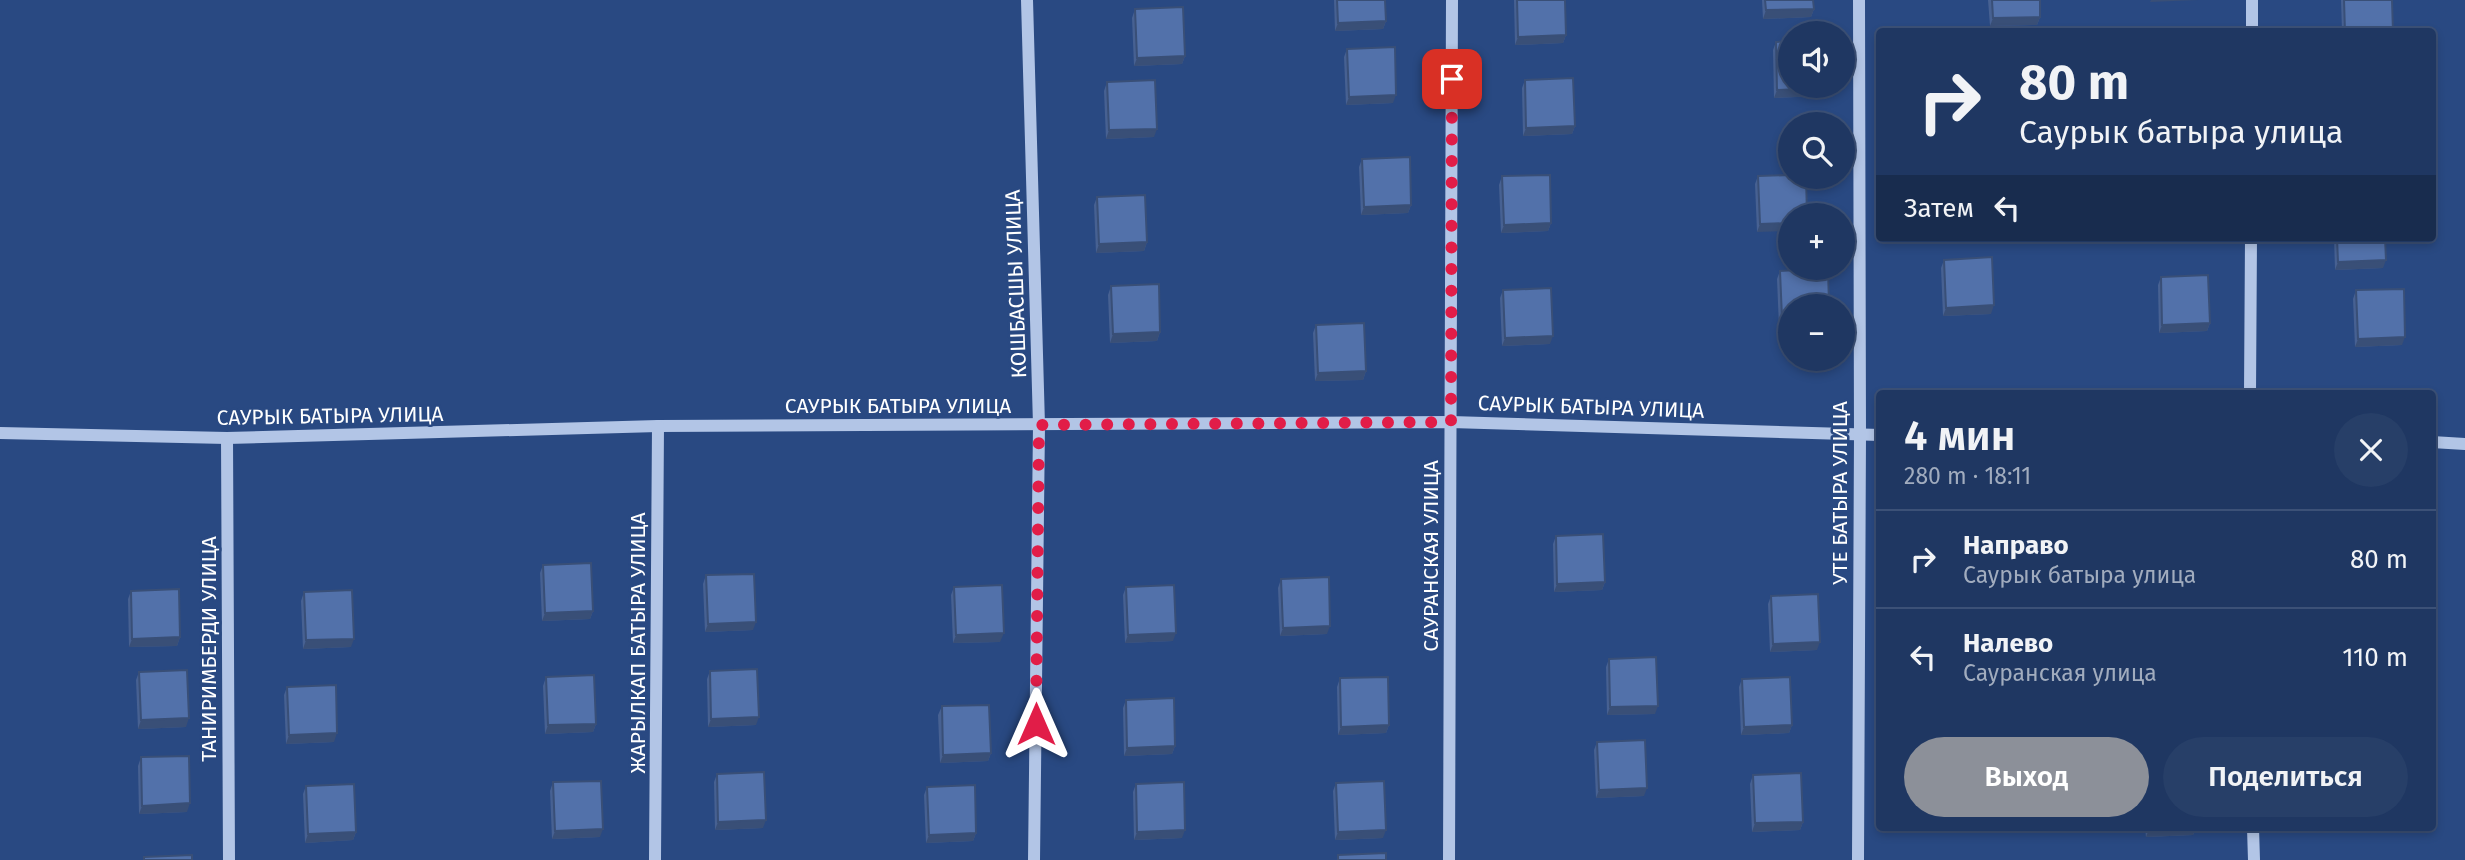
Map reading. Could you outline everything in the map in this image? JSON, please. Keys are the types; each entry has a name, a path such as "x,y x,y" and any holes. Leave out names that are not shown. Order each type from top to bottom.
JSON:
{"street":[{"name":"КОШБАСШЫ УЛИЦА","path":"1027,0 1039,425 1034,860"},
{"name":"САУРАНСКАЯ УЛИЦА","path":"1449,860 1452,0"},
{"name":"УТЕ БАТЫРА УЛИЦА","path":"1857,860 1859,0"},
{"path":"2252,0 2252,28"},
{"path":"2250,390 2251,242"},
{"name":"САУРЫК БАТЫРА УЛИЦА","path":"0,433 227,438 659,426 1451,422 1876,435"},
{"name":"ЖАРЫЛКАП БАТЫРА УЛИЦА","path":"656,860 659,426"},
{"name":"ТАНИРИМБЕРДИ УЛИЦА","path":"227,438 229,860"},
{"path":"2436,442 2465,444"},
{"path":"2253,831 2254,860"}],"building":[{"path":"1337,0 1385,0 1386,21 1338,23"},
{"path":"1517,0 1565,0 1566,35 1518,37"},
{"path":"1765,0 1813,0 1814,9 1766,10"},
{"path":"1992,0 2040,0 2040,17 1993,18"},
{"path":"2344,0 2392,0 2393,28 2345,28"},
{"path":"1183,7 1185,56 1137,58 1135,9"},
{"path":"1776,42 1778,42 1777,90"},
{"path":"1395,47 1396,95 1349,97 1347,49"},
{"path":"1573,78 1575,126 1526,128 1525,80"},
{"path":"1155,80 1157,129 1109,130 1107,82"},
{"path":"1410,157 1411,205 1364,207 1362,159"},
{"path":"1550,175 1551,223 1504,225 1502,176"},
{"path":"1778,175 1778,189 1806,189 1807,203 1778,203 1778,223 1760,224 1758,176"},
{"path":"1145,195 1147,242 1099,244 1097,197"},
{"path":"2337,242 2385,242 2386,260 2338,262"},
{"path":"1992,257 1994,305 1946,308 1944,260"},
{"path":"2208,275 2210,323 2162,325 2161,277"},
{"path":"1780,280 1828,280 1829,294 1781,294"},
{"path":"1159,284 1160,332 1113,334 1111,286"},
{"path":"1551,288 1553,336 1505,338 1503,290"},
{"path":"2404,289 2405,337 2358,339 2356,290"},
{"path":"1364,323 1366,371 1318,373 1316,325"},
{"path":"1603,534 1605,582 1557,584 1556,536"},
{"path":"591,563 593,611 545,613 543,565"},
{"path":"754,574 756,622 708,624 706,575"},
{"path":"1329,577 1330,626 1283,628 1281,579"},
{"path":"1002,585 1004,633 956,635 954,587"},
{"path":"1174,585 1176,633 1128,635 1126,587"},
{"path":"179,589 180,637 132,639 131,591"},
{"path":"352,590 354,639 306,640 304,592"},
{"path":"1818,594 1820,642 1773,644 1771,596"},
{"path":"1656,657 1658,706 1610,707 1609,659"},
{"path":"757,669 759,717 711,719 710,671"},
{"path":"187,670 189,718 141,720 139,672"},
{"path":"594,675 596,724 548,725 546,677"},
{"path":"1388,677 1389,725 1341,727 1340,678"},
{"path":"1790,677 1792,725 1744,727 1742,679"},
{"path":"336,685 337,733 289,735 287,687"},
{"path":"1174,698 1175,746 1127,748 1126,700"},
{"path":"989,705 991,753 943,755 942,706"},
{"path":"1645,740 1647,788 1599,790 1597,742"},
{"path":"189,756 190,803 142,806 141,757"},
{"path":"764,772 766,820 718,822 717,774"},
{"path":"1801,773 1803,822 1755,823 1753,775"},
{"path":"601,781 603,829 555,831 553,782"},
{"path":"1384,781 1386,830 1338,832 1336,783"},
{"path":"1184,782 1185,830 1137,832 1136,784"},
{"path":"354,784 356,832 308,834 306,786"},
{"path":"975,785 976,833 929,835 927,787"},
{"path":"1386,853 1386,860 1338,860 1338,855"},
{"path":"192,855 192,860 144,860 144,857"}],"route":[{"path":"1036,724 1039,425 1451,422 1452,79"}]}
